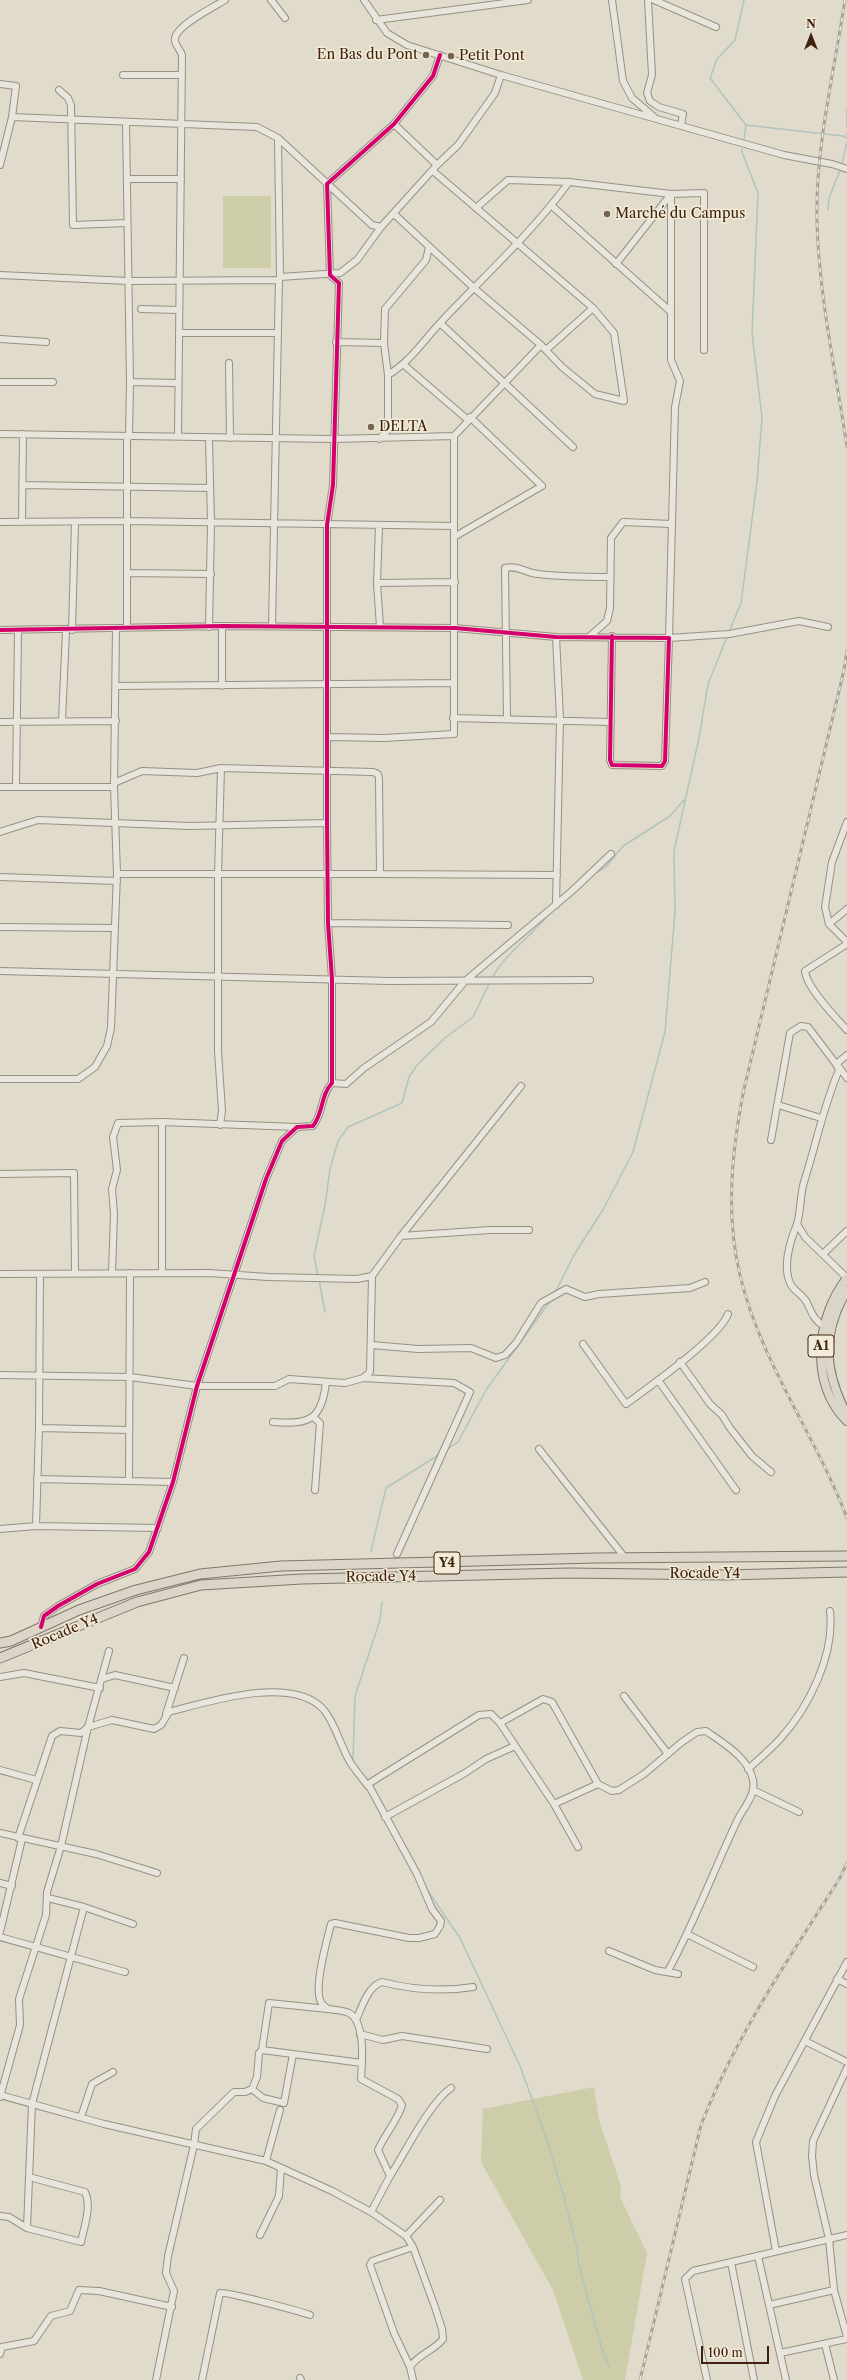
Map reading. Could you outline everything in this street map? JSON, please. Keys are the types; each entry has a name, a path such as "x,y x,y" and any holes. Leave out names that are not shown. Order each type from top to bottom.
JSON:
{"highway":[{"name":"Rocade Y4","path":"0,1643 79,1610 136,1590 200,1574 280,1566 596,1558 626,1559 845,1556"},
{"name":"Rocade Y4","path":"0,1658 137,1602 202,1585 302,1579 569,1573 725,1575 847,1572"}],"main road":[{"name":"A1","path":"847,1278 832,1303 824,1326 821,1344 823,1372 836,1410 847,1421"},
{"name":"A1","path":"847,1290 836,1308 830,1327 828,1351 836,1390 847,1415"}],"street":[{"path":"178,436 177,383 179,333 182,55 175,42 175,36 182,26 225,0"},
{"path":"271,0 285,18"},
{"path":"364,0 376,20 387,33 407,45 501,75 654,117 784,155 847,168"},
{"path":"376,20 528,0"},
{"path":"612,0 622,81 632,98 654,117"},
{"path":"648,0 652,75 647,93 650,101 659,107 683,114 681,125"},
{"path":"654,0 716,27"},
{"path":"327,184 394,124 433,76 440,56"},
{"path":"123,75 182,75"},
{"path":"0,275 128,281 179,281 279,278 340,274 357,260 381,227 437,165 458,145 495,92 501,75"},
{"path":"0,84 16,86 12,117 0,165"},
{"path":"59,90 68,98 71,105 73,225 127,223"},
{"path":"12,117 71,121 257,127 278,138 372,225 381,227"},
{"path":"126,123 130,382 127,487 127,627"},
{"path":"394,124 437,165"},
{"path":"272,626 279,278 278,138"},
{"path":"394,214 474,288 541,345 562,367 595,394 624,402 614,333 593,308 516,244 433,171"},
{"path":"127,178 181,179"},
{"path":"476,208 508,180 569,182 671,194 704,193 704,350"},
{"path":"388,375 404,365 440,323 552,206 569,182"},
{"path":"112,1273 114,1214 112,1189 117,1170 113,1137 118,1123 162,1122 297,1127 313,1126 319,1118 324,1091 332,1083 332,979 328,923 329,874 327,823 327,525 332,485 339,283 330,275 327,184"},
{"path":"616,264 671,194"},
{"path":"612,636 610,760 612,765 662,766 665,761 675,407 680,381 671,360 671,194"},
{"path":"552,206 671,312"},
{"path":"379,439 388,430 388,375 384,343 385,309 426,260 429,247"},
{"path":"546,350 593,308"},
{"path":"141,309 179,310"},
{"path":"440,323 573,447"},
{"path":"179,333 278,333"},
{"path":"0,339 46,342"},
{"path":"336,342 384,343"},
{"path":"328,737 384,738 454,734 454,436 541,345"},
{"path":"229,364 230,438"},
{"path":"404,365 469,419 542,486 454,537"},
{"path":"0,382 53,382"},
{"path":"130,382 177,383"},
{"path":"0,434 128,437 178,436 276,439 379,439 454,436"},
{"path":"22,522 23,434"},
{"path":"209,438 211,523 209,627"},
{"path":"22,485 210,488"},
{"path":"0,522 127,521 454,526"},
{"path":"62,721 75,522"},
{"path":"590,636 607,621 610,608 611,538 623,522 671,524"},
{"path":"379,526 377,584 380,627"},
{"path":"507,718 505,568 514,566 532,573 566,578 610,577"},
{"path":"127,573 211,574"},
{"path":"377,584 455,582"},
{"path":"0,630 18,631 127,627 222,626 380,627 455,628 556,637 612,636 669,638 729,634 799,621 828,627"},
{"path":"222,626 222,686"},
{"path":"0,1080 78,1079 95,1067 107,1046 111,1028 117,881 114,785 116,628"},
{"path":"16,787 18,631"},
{"path":"556,637 560,720 556,905"},
{"path":"116,686 453,683"},
{"path":"453,718 507,718 611,722"},
{"path":"0,722 116,721"},
{"path":"0,787 114,785 142,771 197,773 221,768 328,770 378,774 380,874"},
{"path":"220,1124 222,1111 218,1051 218,824 221,768"},
{"path":"0,832 38,820 190,826 218,824 327,823"},
{"path":"847,822 830,870 829,894 825,907 829,924 847,943 805,971 812,986 838,1022 847,1030"},
{"path":"332,1083 346,1084 364,1068 431,1022 465,981 556,905 611,854"},
{"path":"117,874 557,875"},
{"path":"0,877 117,881"},
{"path":"829,924 847,909"},
{"path":"328,923 508,925"},
{"path":"0,926 115,928"},
{"path":"0,971 112,975 332,979 465,981 590,980"},
{"path":"771,1140 778,1106 788,1037 792,1032 802,1026 808,1027 847,1078"},
{"path":"836,1064 847,1055"},
{"path":"824,1326 814,1319 806,1302 791,1285 788,1275 791,1239 797,1224 804,1182 809,1173 821,1118 839,1070 836,1064"},
{"path":"363,1378 370,1372 372,1345 372,1276 401,1236 521,1086"},
{"path":"778,1106 821,1118"},
{"path":"162,1122 162,1273"},
{"path":"41,1627 44,1616 74,1595 139,1567 149,1552 173,1482 197,1386 235,1276 266,1179 282,1141 297,1127"},
{"path":"0,1174 74,1173 75,1272"},
{"path":"797,1224 805,1237 847,1278"},
{"path":"401,1236 490,1230 529,1230"},
{"path":"823,1254 847,1231"},
{"path":"0,1274 75,1272 162,1273 357,1279 372,1276"},
{"path":"129,1481 130,1273"},
{"path":"36,1526 39,1428 40,1274"},
{"path":"372,1345 418,1349 471,1348 496,1358 505,1355 516,1344 540,1303 566,1289 585,1297 599,1294 690,1288 706,1282"},
{"path":"583,1344 626,1404 710,1338 725,1323 728,1314"},
{"path":"680,1362 710,1404 722,1415 730,1428 752,1456 771,1472"},
{"path":"0,1375 130,1377 197,1386 275,1386 289,1379 345,1383 363,1378 454,1383 470,1392 397,1554"},
{"path":"658,1380 736,1490"},
{"path":"273,1422 301,1421 313,1417 318,1413 324,1397 326,1382"},
{"path":"313,1417 320,1423 315,1490"},
{"path":"39,1428 129,1430"},
{"path":"539,1449 626,1559"},
{"path":"37,1479 173,1482"},
{"path":"0,1529 36,1526 158,1528"},
{"path":"748,1769 779,1740 802,1708 818,1678 830,1636 830,1610"},
{"path":"109,1651 88,1728 61,1846 55,1862 46,1915 19,1999 20,2025 0,2095 81,2117 266,2162 332,2190 371,2212 406,2236 413,2247 435,2307 443,2339 437,2347 414,2361 410,2367"},
{"path":"0,1932 12,1886 20,1838 36,1780 45,1752 56,1732 81,1734 88,1728 112,1720 154,1729 161,1725 175,1688 184,1658"},
{"path":"0,1677 24,1672 100,1688"},
{"path":"102,1679 115,1675 175,1688"},
{"path":"164,1719 169,1712 220,1698 273,1693 300,1696 312,1701 324,1711 335,1728 350,1762 368,1786 416,1874 432,1909 441,1921 435,1934 419,1938 332,1923 326,1943 319,1994 321,2002 328,2010"},
{"path":"624,1696 668,1754"},
{"path":"500,1723 543,1699 552,1702 598,1784 612,1791 619,1790 697,1732 706,1731 733,1751 748,1769 753,1779 753,1790 718,1860 687,1934 668,1971"},
{"path":"368,1786 370,1781 425,1750 479,1715 491,1714 500,1723 554,1804 578,1847"},
{"path":"385,1817 465,1773 486,1759 514,1746"},
{"path":"0,1770 36,1780"},
{"path":"554,1804 598,1784"},
{"path":"753,1790 799,1812"},
{"path":"0,1833 61,1846 157,1874"},
{"path":"0,1883 12,1886"},
{"path":"48,1898 84,1907 133,1924"},
{"path":"27,2228 32,2104 72,1958 84,1907"},
{"path":"687,1934 753,1967"},
{"path":"0,1938 124,1972"},
{"path":"609,1951 655,1970 668,1971 678,1974"},
{"path":"776,2251 756,2146 775,2096 847,1962"},
{"path":"837,1979 847,1984"},
{"path":"356,2020 371,1989 378,1983 382,1982 411,1990 452,1990 473,1987"},
{"path":"156,2380 174,2291 166,2273 168,2256 198,2125 234,2092 245,2092 252,2089 257,2078 269,2003 347,2012 356,2020 360,2034 362,2063 361,2080 398,2099 402,2105 400,2113 384,2134 378,2150 390,2176"},
{"path":"360,2034 383,2040 402,2036 487,2049"},
{"path":"805,2041 847,2062"},
{"path":"262,2050 362,2063"},
{"path":"252,2089 263,2098 284,2103 293,2054"},
{"path":"780,2353 847,2338 834,2290 829,2238 814,2175 813,2141 847,2068"},
{"path":"81,2117 92,2084 113,2072"},
{"path":"371,2212 390,2176 433,2108 444,2093 451,2088"},
{"path":"266,2162 280,2110"},
{"path":"260,2235 279,2196 281,2168"},
{"path":"0,2216 9,2217 27,2228 81,2242 88,2198 85,2192 29,2178"},
{"path":"406,2236 440,2200"},
{"path":"707,2380 685,2279 693,2271 847,2235"},
{"path":"413,2247 377,2258 372,2261 370,2265 394,2333 410,2367 413,2380"},
{"path":"758,2256 786,2380"},
{"path":"732,2262 754,2380"},
{"path":"0,2354 1,2344 34,2341 50,2316 70,2312 79,2290 84,2288 172,2306"},
{"path":"769,2305 834,2290"},
{"path":"202,2380 220,2294 234,2293 254,2301 289,2308 310,2315"},
{"path":"825,2344 834,2380"}],"green space":[{"path":"223,196 271,196 271,268 223,268"},
{"path":"594,2087 599,2120 621,2186 620,2197 647,2253 625,2380 583,2380 553,2290 481,2162 483,2109"}],"waterway":[{"path":"744,0 735,40 717,59 710,78 746,125 744,140"},
{"path":"847,108 847,127"},
{"path":"746,125 843,136 847,138"},
{"path":"842,164 847,142"},
{"path":"729,632 741,603 757,482 762,418 752,333 758,193 742,149"},
{"path":"828,210 829,198 841,168"},
{"path":"555,1293 574,1255 604,1208 633,1152 665,1032 675,912 674,851 699,738 708,684 727,637"},
{"path":"593,874 606,867 623,846 670,816 685,799"},
{"path":"561,897 573,886"},
{"path":"492,979 503,962 547,916"},
{"path":"318,1276 314,1256 325,1205 330,1169 338,1141 348,1127 402,1103 409,1077 417,1065 445,1038 473,1017 490,982"},
{"path":"319,1280 325,1312"},
{"path":"446,1450 458,1442 486,1390 551,1300"},
{"path":"371,1551 386,1488 440,1454"},
{"path":"358,1769 353,1760 355,1696 380,1620 382,1602"},
{"path":"426,1888 460,1938 520,2066 548,2143 577,2247 578,2262 602,2349 609,2367"}],"railway":[{"path":"845,0 822,139 817,194 817,222 818,250 824,307 847,447"},
{"path":"847,651 844,670 744,1089 736,1135 732,1182 735,1252 749,1307 774,1368 820,1458 847,1518"},
{"path":"640,2380 701,2125 715,2092 746,2029 840,1878 847,1863"}],"cycle path":[{"path":"41,1627 44,1616 58,1606 97,1584 135,1569 149,1552 173,1482 197,1386 266,1179 282,1141 297,1127 313,1126 319,1115 328,1088 332,1083 332,979 328,923 327,823 327,525 333,485 339,283 330,275 327,184 394,124 433,76 440,55"},
{"path":"0,630 222,626 455,628 556,637 669,638 665,761 662,766 612,765 610,760 612,636"}],"place":[{"name":"En Bas du Pont","path":"426,55"},
{"name":"Petit Pont","path":"451,56"},
{"name":"Marché du Campus","path":"607,214"},
{"name":"DELTA","path":"371,427"}]}
